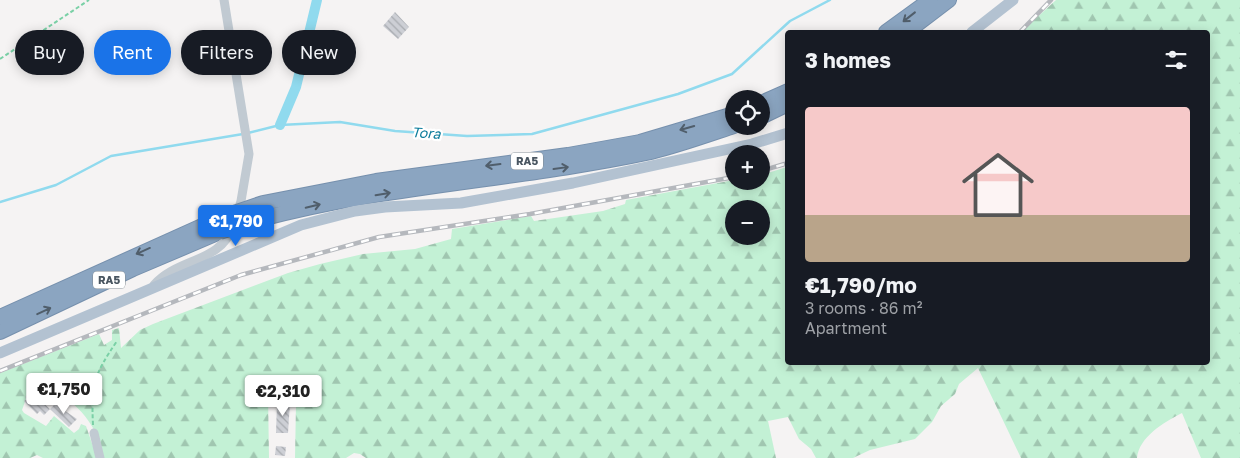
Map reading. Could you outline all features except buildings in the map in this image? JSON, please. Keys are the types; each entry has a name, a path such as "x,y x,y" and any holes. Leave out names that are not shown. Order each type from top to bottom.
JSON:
{"highway":[{"path":"889,30 930,0"},
{"path":"910,30 949,0"},
{"path":"770,99 785,92"},
{"path":"770,113 785,105"},
{"name":"RA5","path":"0,316 222,217 263,203 376,181 577,154 640,142 725,117"},
{"name":"RA5","path":"0,332 133,269 220,232 257,220 335,201 574,166 652,151 725,129"}],"main road":[{"path":"975,30 1013,0"},
{"path":"0,353 41,334 148,292 301,226 324,218 385,207 479,200 696,157 785,134"}],"street":[{"path":"148,292 157,281 171,271 221,247 230,234 241,201 249,154 224,0"},
{"path":"94,433 100,458"}],"path":[{"path":"0,59 89,0"},
{"path":"94,433 92,397 98,368 117,341"}],"green space":[{"path":"1056,0 1240,0 1240,458 1201,458 1182,413 1160,426 1147,437 1142,443 1137,458 1021,458 978,368 959,384 955,394 941,406 932,422 915,439 870,450 853,458 816,458 811,449 799,439 788,417 768,421 776,458 366,458 354,453 346,458 295,458 296,404 293,399 285,396 279,387 268,394 269,458 102,458 93,428 82,412 67,399 50,389 31,385 22,410 24,413 46,426 54,416 74,433 81,424 86,426 97,458 43,458 37,455 30,458 0,458 0,373 99,334 104,345 112,340 112,330 119,328 121,348 140,330 153,324 288,273 320,264 363,254 415,249 451,239 452,229 531,216 534,221 603,211 625,204 626,200 725,182 725,190 770,190 770,172 785,168 785,365 1210,365 1210,30 1023,30"}],"waterway":[{"path":"280,125 296,87 317,0"},
{"name":"Tora","path":"248,133 280,125 340,122 395,131 467,136 532,134 678,94 732,74 790,21 830,0"},
{"name":"Tora","path":"0,202 56,185 111,156 243,134"}],"railway":[{"path":"1022,30 1051,0"},
{"path":"770,168 785,164"},
{"path":"0,371 241,275 379,237 530,214 725,179"}]}
